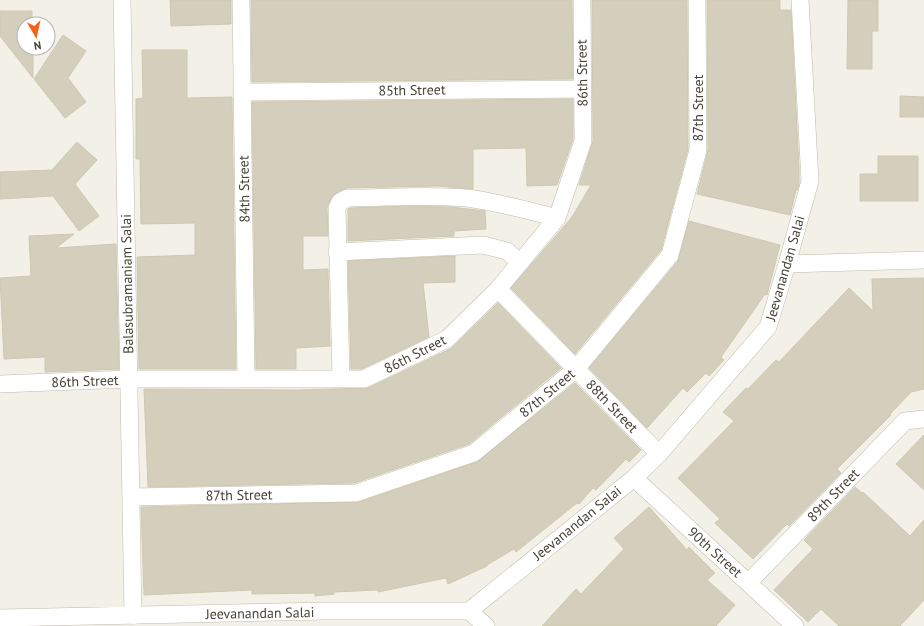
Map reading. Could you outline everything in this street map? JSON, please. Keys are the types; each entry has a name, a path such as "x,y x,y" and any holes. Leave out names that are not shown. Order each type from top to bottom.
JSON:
{"street":[{"name":"Balasubramaniam Salai","path":"122,0 133,616"},
{"name":"84th Street","path":"241,0 246,378"},
{"name":"86th Street","path":"0,384 128,379 364,379 447,339 498,289 557,218 583,141 582,0"},
{"name":"87th Street","path":"131,497 356,493 474,453 576,369 670,255 698,150 697,0"},
{"name":"Jeevanandan Salai","path":"0,618 133,616 324,619 469,611 634,478 659,454 768,328 810,181 800,0"},
{"name":"85th Street","path":"242,92 582,89"},
{"path":"341,379 337,252 337,208 340,202 347,198 466,198 499,203 557,218"},
{"path":"337,252 483,245 507,251 520,263"},
{"path":"787,264 924,260"},
{"name":"88th Street","path":"498,289 659,454"},
{"name":"89th Street","path":"749,582 905,421 924,419"},
{"name":"90th Street","path":"634,478 749,582 795,626"},
{"path":"469,611 486,626"}],"building":[{"path":"170,0 231,0 231,24 171,26"},
{"path":"251,0 572,0 573,79 252,82"},
{"path":"592,0 687,0 688,149 661,250 575,354 511,288 572,217 591,185 579,185 593,141"},
{"path":"707,0 780,0 780,10 791,10 799,185 796,190 790,215 697,194 708,150"},
{"path":"848,0 878,0 878,31 872,31 872,69 847,69"},
{"path":"0,11 32,11 32,16 16,16 16,56 33,56 33,78 0,36"},
{"path":"63,35 86,51 68,78 86,102 65,118 34,79 49,56 56,56 56,46"},
{"path":"142,50 187,50 187,98 232,97 236,369 139,369 137,257 195,255 195,223 141,224 140,159 136,159 136,99 143,98"},
{"path":"900,96 924,97 924,117 900,117"},
{"path":"573,99 573,139 557,185 527,186 526,148 473,149 473,189 437,186 347,188 335,194 331,198 327,208 328,236 303,236 303,270 328,269 330,346 296,348 296,369 256,369 252,102"},
{"path":"77,142 97,160 75,184 99,216 79,231 53,196 0,199 0,172 52,170"},
{"path":"878,156 918,156 918,201 860,201 860,174 878,174"},
{"path":"407,206 451,207 485,211 486,229 454,231 454,236 348,241 348,209"},
{"path":"689,221 780,245 767,295 765,294 721,357 724,360 709,376 706,373 687,392 683,388 647,428 589,368 678,261"},
{"path":"74,234 56,248 116,244 119,369 45,372 45,357 4,359 0,278 31,276 29,236"},
{"path":"455,256 455,282 423,283 429,337 362,369 351,369 348,261"},
{"path":"924,278 924,389 911,392 890,414 891,415 837,469 841,473 789,526 787,524 753,559 715,523 720,519 678,478 734,421 723,412 776,360 779,362 849,288 873,311 872,279"},
{"path":"498,303 561,368 469,444 354,483 148,487 144,389 296,390 368,388 452,348"},
{"path":"575,383 641,450 629,462 626,459 596,490 593,488 579,504 577,503 516,552 514,549 487,566 448,584 446,578 378,592 378,590 334,592 334,594 315,596 315,593 252,594 252,590 144,595 141,507 359,502 477,462"},
{"path":"924,435 924,490 896,464"},
{"path":"855,487 862,493 863,492 910,536 924,520 924,600 900,626 839,626 821,609 808,622 774,590 813,549 804,540"},
{"path":"649,507 687,550 689,547 715,573 707,580 735,605 716,626 542,626 576,589 581,594 624,549 614,538"}]}
